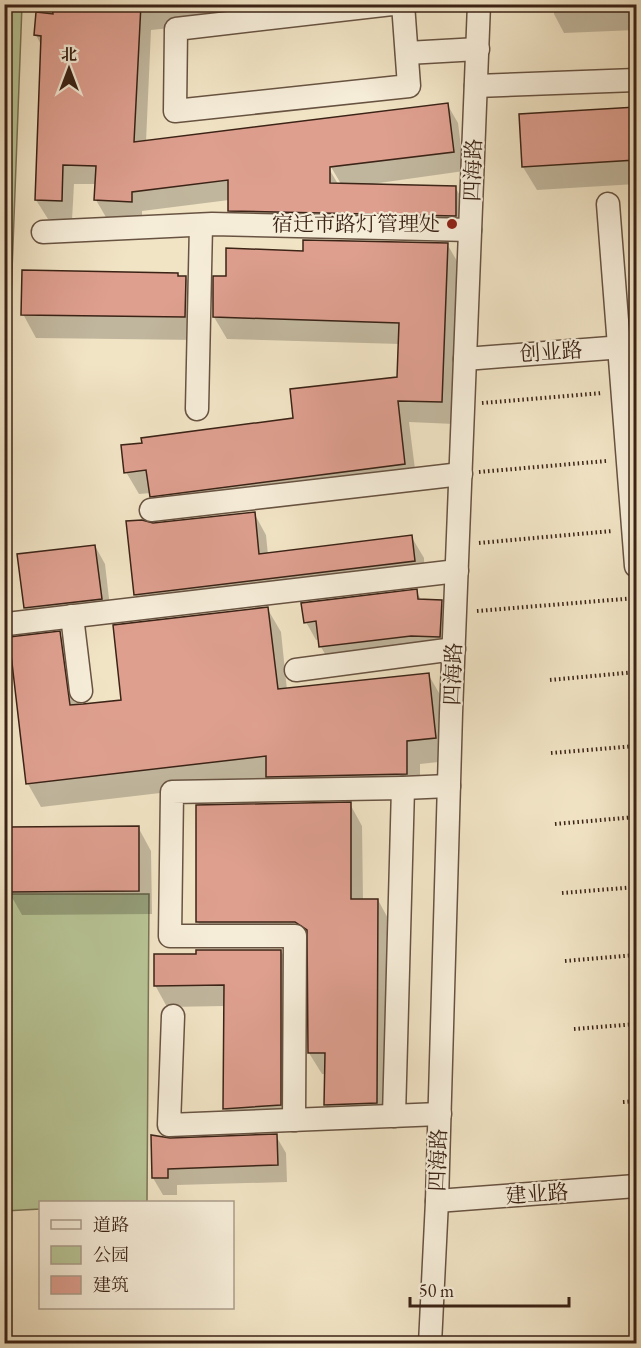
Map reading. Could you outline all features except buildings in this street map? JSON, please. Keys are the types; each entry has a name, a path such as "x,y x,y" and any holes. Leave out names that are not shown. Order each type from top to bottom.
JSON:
{"street":[{"path":"392,4 176,29 175,111 409,86 403,4"},
{"name":"四海路","path":"430,1344 479,4"},
{"path":"407,54 478,49"},
{"path":"476,86 636,80"},
{"path":"608,204 628,347 623,392 636,566"},
{"path":"43,232 201,225 470,230"},
{"path":"197,409 201,225"},
{"name":"创业路","path":"465,359 628,347"},
{"path":"151,510 461,474"},
{"path":"7,624 457,571"},
{"path":"72,616 81,691"},
{"path":"296,670 454,649"},
{"path":"294,1120 295,936 170,936 172,792 449,786"},
{"path":"394,1116 403,788"},
{"path":"173,1016 169,1125 440,1114"},
{"name":"建业路","path":"437,1201 636,1186"}],"path":[{"path":"463,405 623,392"},
{"path":"461,474 628,459"},
{"path":"458,545 634,530"},
{"path":"455,613 636,598"},
{"path":"550,680 636,672"},
{"path":"551,753 636,746"},
{"path":"555,824 636,817"},
{"path":"562,893 636,887"},
{"path":"565,961 636,955"},
{"path":"574,1029 636,1024"},
{"path":"623,1102 636,1101"}],"green space":[{"path":"4,5 22,5 5,458"},
{"path":"5,894 149,894 147,1201 39,1201 39,1209 5,1211"}],"place":[{"name":"宿迁市路灯管理处","path":"452,224"}]}
